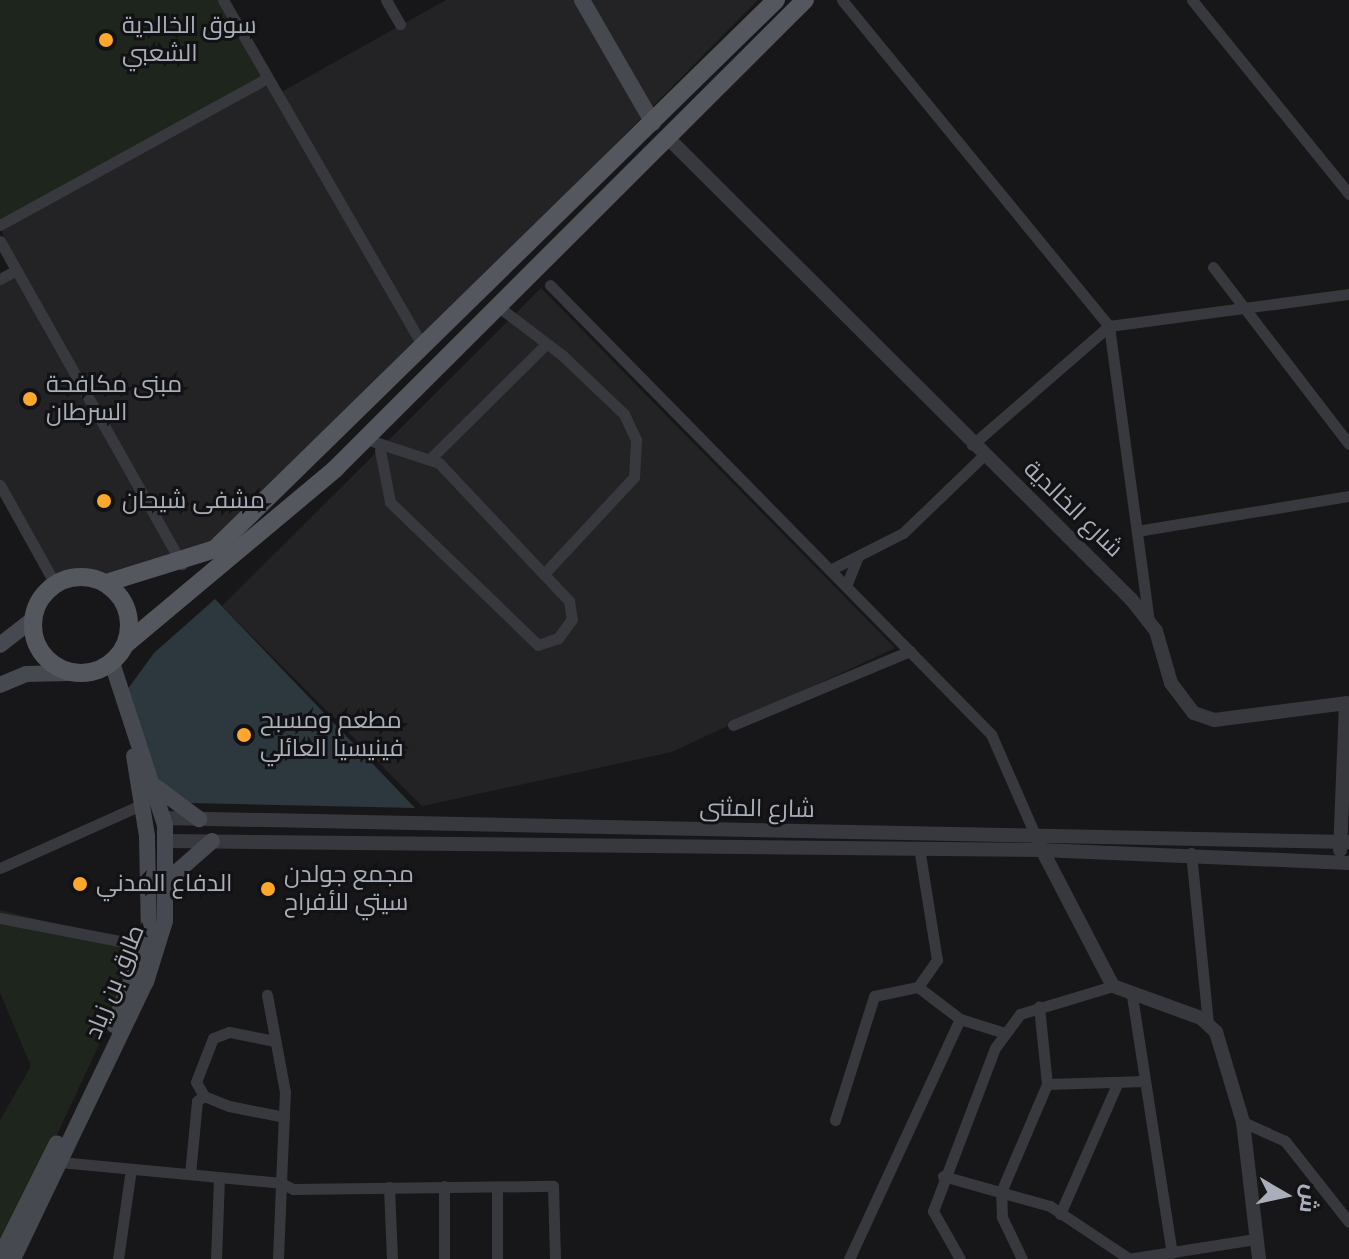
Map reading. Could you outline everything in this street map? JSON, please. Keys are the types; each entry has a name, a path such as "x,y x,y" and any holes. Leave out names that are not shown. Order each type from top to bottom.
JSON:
{"main road":[{"path":"582,0 653,123"},
{"path":"0,645 32,620 55,584 77,576 106,583 183,565 215,549 776,0"},
{"path":"0,685 26,674 69,673 108,665 126,644 246,550 373,444 496,304 805,0"},
{"path":"106,583 129,618 126,644"},
{"path":"32,620 40,653 69,673"},
{"path":"108,665 159,815 162,841 147,836"},
{"path":"159,815 199,819"},
{"path":"0,1257 145,946 151,897 147,836 159,815"},
{"name":"طارق بن زياد","path":"13,1259 146,982 170,878 159,815"},
{"path":"170,878 212,841"}],"street":[{"path":"223,0 423,347"},
{"path":"386,0 400,24"},
{"path":"842,0 1109,326 1150,623"},
{"path":"1192,0 1349,194"},
{"path":"0,225 266,79"},
{"name":"شارع الخالدية","path":"667,137 1150,623 1171,683 1194,713 1214,720 1348,704 1345,863"},
{"path":"0,241 183,565"},
{"path":"1213,267 1241,308 1349,444"},
{"path":"0,279 16,270"},
{"path":"550,285 991,734 1038,843 1071,893 1113,986 1132,996 1208,1023"},
{"path":"830,570 912,525 978,450 1109,326 1349,294"},
{"path":"496,304 624,414 637,457 634,477 616,501 544,574"},
{"path":"432,457 545,345"},
{"path":"373,444 432,457 573,608 566,630 544,646 390,502 373,444"},
{"path":"0,485 55,584"},
{"path":"1137,531 1349,496"},
{"path":"846,586 858,557"},
{"path":"733,725 910,651"},
{"path":"0,868 159,815"},
{"name":"شارع المثنى","path":"159,815 199,819 1038,843 1345,842"},
{"name":"شارع المثنى","path":"159,815 212,841 919,848 1038,843 1345,863"},
{"path":"835,1120 874,996 918,987 937,960 919,848"},
{"path":"1191,853 1208,1023 1243,1122 1259,1259"},
{"path":"0,918 145,946"},
{"path":"960,1259 933,1211 943,1176 1005,1033 1039,1006 1113,986"},
{"path":"918,987 960,1019 1005,1033"},
{"path":"267,995 284,1117 278,1259"},
{"path":"1132,996 1172,1253"},
{"path":"1022,1259 1002,1217 1001,1192 1047,1084 1039,1006"},
{"path":"849,1259 960,1019"},
{"path":"275,1041 229,1032 213,1038 196,1082 204,1096 284,1117"},
{"path":"1047,1084 1145,1081"},
{"path":"1060,1214 1118,1082"},
{"path":"190,1174 197,1101 204,1096"},
{"path":"1243,1122 1285,1141 1349,1222"},
{"path":"60,1162 281,1183 389,1187 553,1186 555,1259"},
{"path":"118,1259 131,1169"},
{"path":"943,1176 1001,1192 1060,1214 1128,1258 1255,1239"},
{"path":"216,1259 219,1177"},
{"path":"444,1186 444,1259"},
{"path":"389,1187 392,1259"},
{"path":"497,1187 497,1259"}],"shaded area":[{"path":"0,0 223,0 266,79 0,225"},
{"path":"446,0 758,0 215,549 106,583 77,576 55,584 0,485 0,279 15,270 0,225 266,79 276,95"},
{"path":"541,288 895,648 672,752 422,806 222,606"},
{"name":"مطعم ومسبح فينيسيا العائلي","path":"215,599 415,808 189,803 158,781 127,690 154,653"},
{"path":"0,910 145,946 0,1257 0,1120 31,1066 0,993"}],"place":[{"name":"سوق الخالدية الشعبي","path":"106,40"},
{"name":"مبنى مكافحة السرطان","path":"30,399"},
{"name":"مشفى شيحان","path":"104,501"},
{"name":"مطعم ومسبح فينيسيا العائلي","path":"244,735"},
{"name":"الدفاع المدني","path":"80,884"},
{"name":"مجمع جولدن سيتي للأفراح","path":"268,889"}]}
